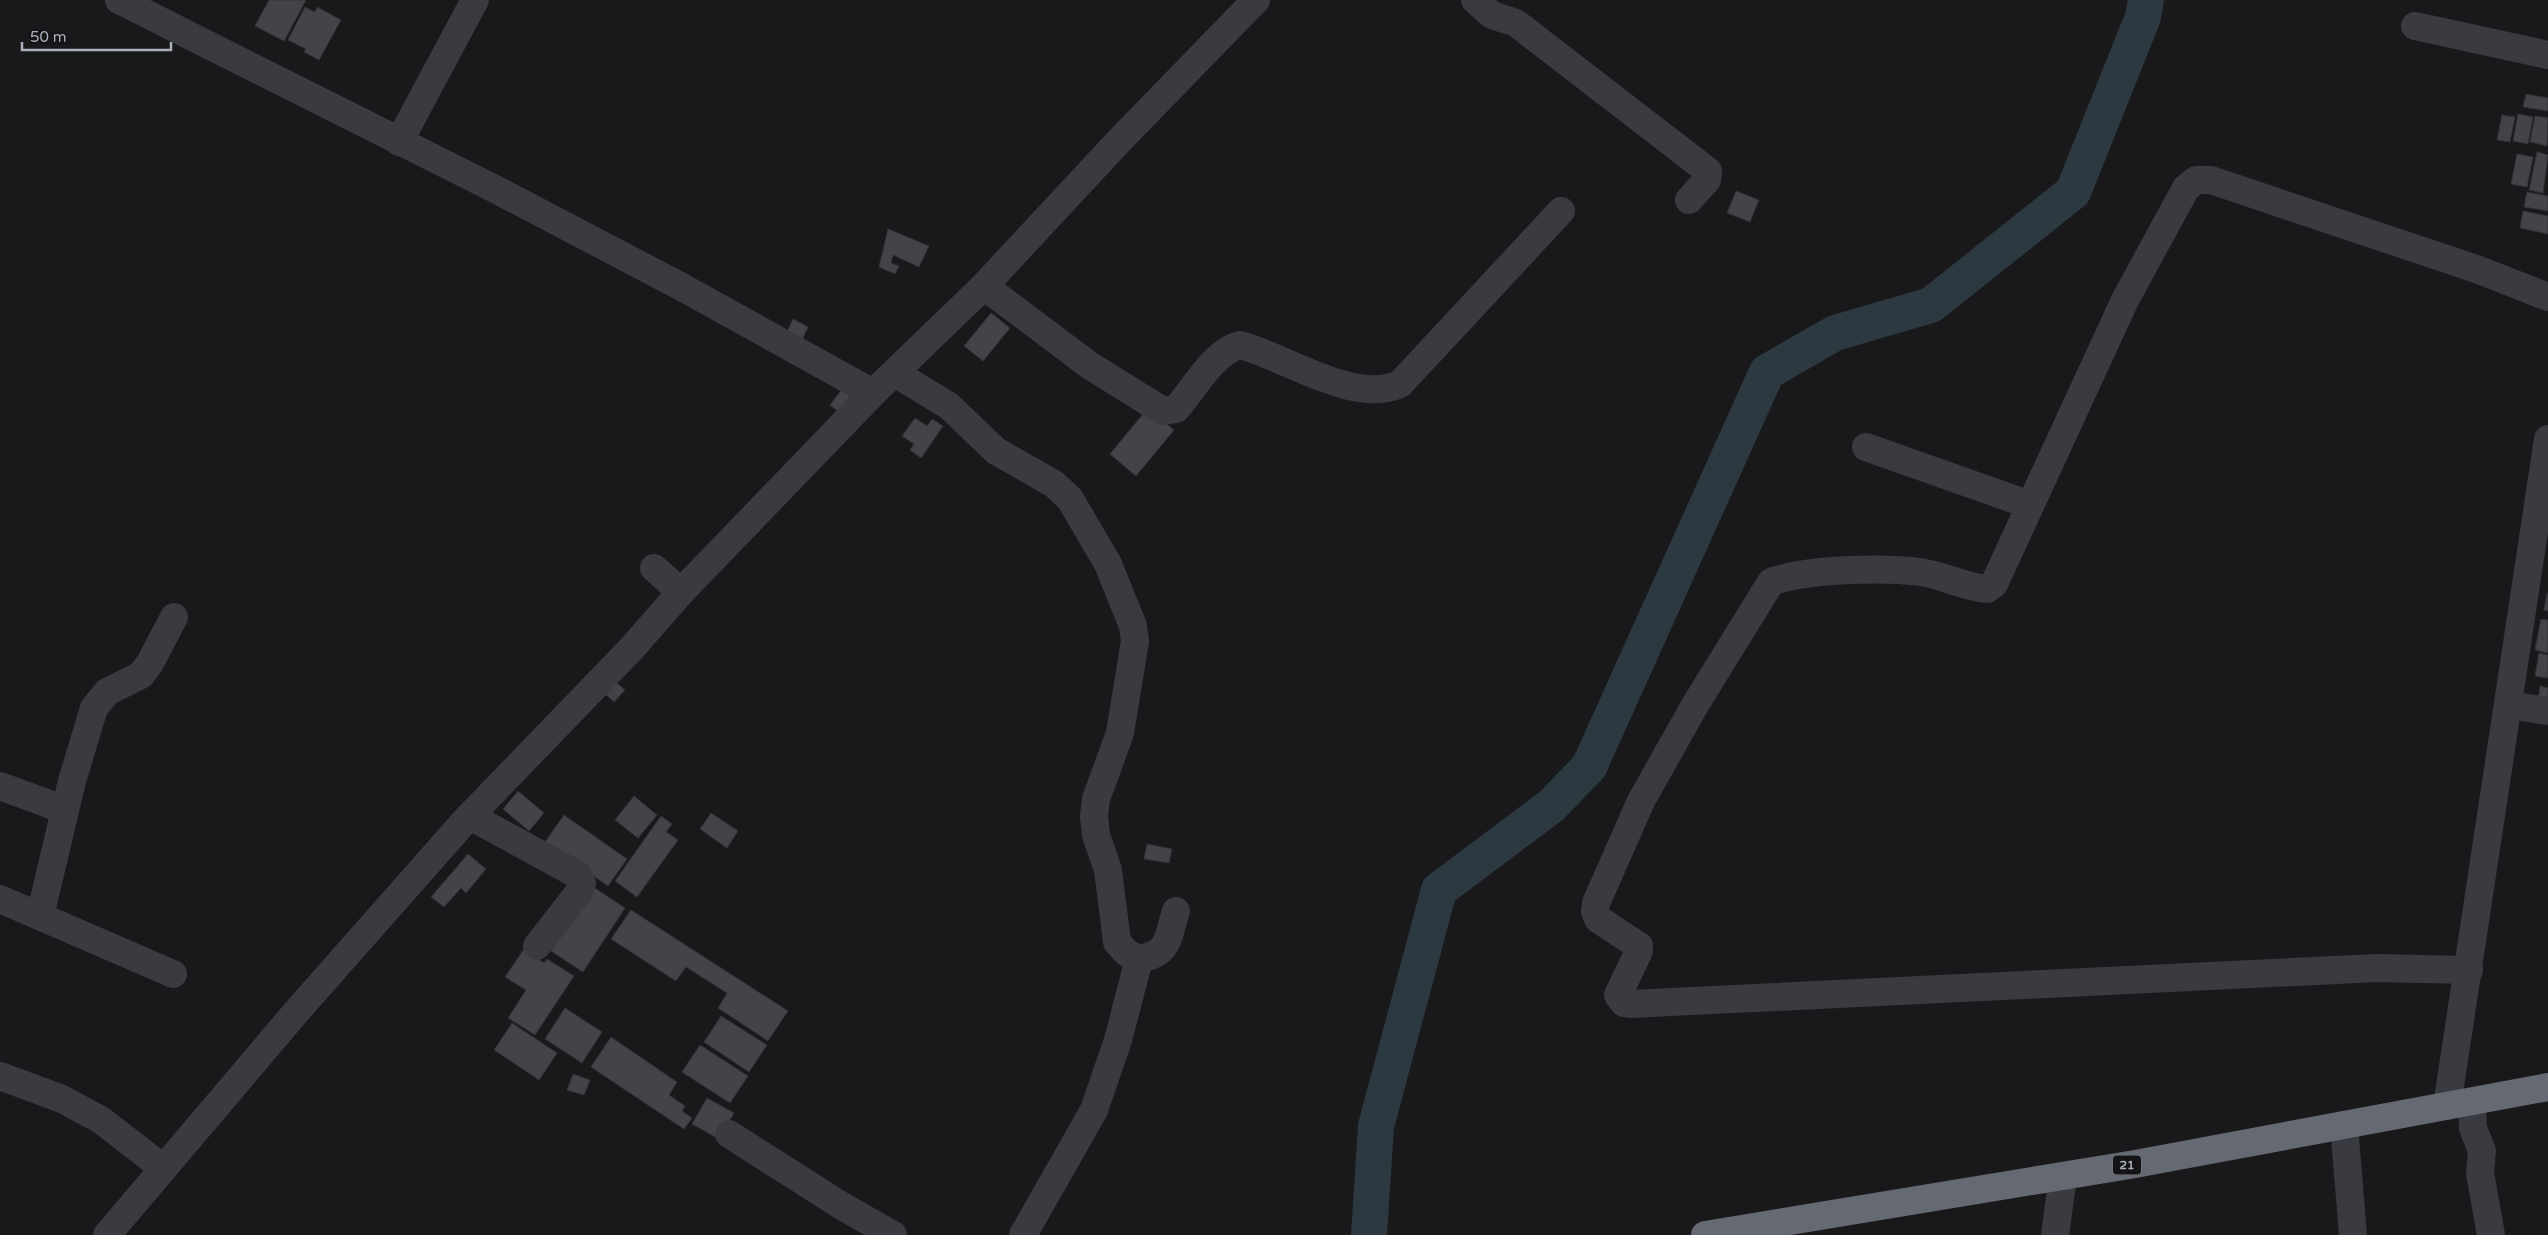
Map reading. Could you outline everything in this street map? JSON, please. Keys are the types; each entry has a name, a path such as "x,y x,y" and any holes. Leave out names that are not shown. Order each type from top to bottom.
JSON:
{"highway":[{"name":"21","path":"1705,1235 2063,1176 2548,1088"}],"street":[{"path":"119,0 680,286 872,393"},
{"path":"399,142 475,0"},
{"path":"1476,0 1492,15 1516,23 1708,170 1707,180 1689,200"},
{"path":"107,1235 297,1011 470,816 632,648 680,592 872,393 984,286 1243,4"},
{"path":"2415,26 2548,54"},
{"path":"2469,970 2377,968 1630,1004 1620,1000 1618,995 1640,951 1639,946 1598,919 1595,912 1596,903 1641,801 1695,705 1764,590 1771,582 1781,578 1832,572 1881,570 1921,572 1976,588 1987,589 1994,584 2125,300 2186,188 2196,180 2211,180 2479,270 2548,297"},
{"path":"984,286 1089,365 1163,411 1176,409 1220,356 1229,348 1240,345 1358,388 1388,390 1400,384 1561,211"},
{"path":"895,373 949,406 996,451 1054,484 1070,499 1108,564 1133,626 1135,641 1120,733 1096,799 1094,816 1096,835 1108,870 1118,942 1127,953 1139,959 1155,956 1164,948 1176,911"},
{"path":"2491,1235 2480,1173 2482,1152 2473,1128 2459,1104 2469,970 2548,439"},
{"path":"1866,448 2030,505"},
{"path":"654,568 680,592"},
{"path":"40,916 65,810 94,708 107,692 141,675 150,663 174,616"},
{"path":"2508,705 2548,711"},
{"path":"0,786 65,810"},
{"path":"470,816 578,875 582,883 579,892 537,946"},
{"path":"0,899 173,974"},
{"path":"1023,1235 1094,1110 1118,1040 1139,959"},
{"path":"0,1076 62,1099 101,1120 163,1168"},
{"path":"2344,1125 2353,1235"},
{"path":"729,1134 842,1206 893,1235"},
{"path":"2056,1235 2063,1176"}],"building":[{"path":"269,0 306,0 284,41 255,26"},
{"path":"305,7 315,12 317,7 341,20 319,60 304,52 306,49 288,40"},
{"path":"2526,94 2548,98 2548,111 2523,107"},
{"path":"2518,114 2533,117 2528,144 2513,141"},
{"path":"2502,115 2515,117 2510,142 2497,140"},
{"path":"2535,116 2548,118 2547,146 2530,142"},
{"path":"2537,152 2548,155 2543,193 2529,190"},
{"path":"2517,154 2533,157 2527,187 2511,184"},
{"path":"1736,191 1759,200 1750,222 1727,213"},
{"path":"2527,192 2548,196 2548,211 2524,207"},
{"path":"2523,211 2548,216 2548,234 2520,228"},
{"path":"888,229 929,246 919,267 893,255 891,263 899,266 895,274 879,267"},
{"path":"991,313 1010,328 983,361 964,346"},
{"path":"793,319 808,327 802,340 787,332"},
{"path":"843,388 856,398 843,415 830,405"},
{"path":"1148,408 1174,430 1136,476 1110,454"},
{"path":"915,418 927,426 932,419 943,426 921,458 910,450 914,444 902,436"},
{"path":"2548,593 2548,611 2544,610"},
{"path":"2541,619 2548,620 2548,653 2535,650"},
{"path":"2539,653 2548,655 2548,678 2535,676"},
{"path":"612,679 625,690 614,702 602,691"},
{"path":"2540,686 2548,688 2548,703 2538,701"},
{"path":"518,791 544,813 529,831 503,809"},
{"path":"634,796 657,815 638,838 615,820"},
{"path":"711,813 738,831 727,848 700,829"},
{"path":"564,815 627,859 608,886 545,842"},
{"path":"661,816 672,824 666,832 678,840 637,897 615,881"},
{"path":"1147,844 1172,849 1169,863 1144,859"},
{"path":"468,854 486,869 466,893 461,888 444,907 431,897"},
{"path":"593,887 625,908 583,972 551,951"},
{"path":"631,910 788,1011 768,1041 718,1008 727,993 686,967 676,981 611,939"},
{"path":"524,949 544,963 547,959 574,976 535,1035 508,1018 526,990 505,977"},
{"path":"565,1008 602,1032 582,1063 545,1039"},
{"path":"721,1016 767,1045 749,1072 704,1042"},
{"path":"512,1023 557,1053 539,1080 494,1050"},
{"path":"611,1037 677,1082 669,1095 685,1106 682,1111 692,1118 684,1129 591,1067"},
{"path":"700,1045 748,1076 730,1103 682,1072"},
{"path":"573,1074 590,1080 584,1095 567,1090"},
{"path":"707,1098 734,1113 719,1139 692,1124"}],"waterway":[{"path":"1369,1235 1376,1126 1439,890 1551,806 1589,767 1767,372 1835,333 1931,305 2073,192 2143,17 2146,0"}]}
